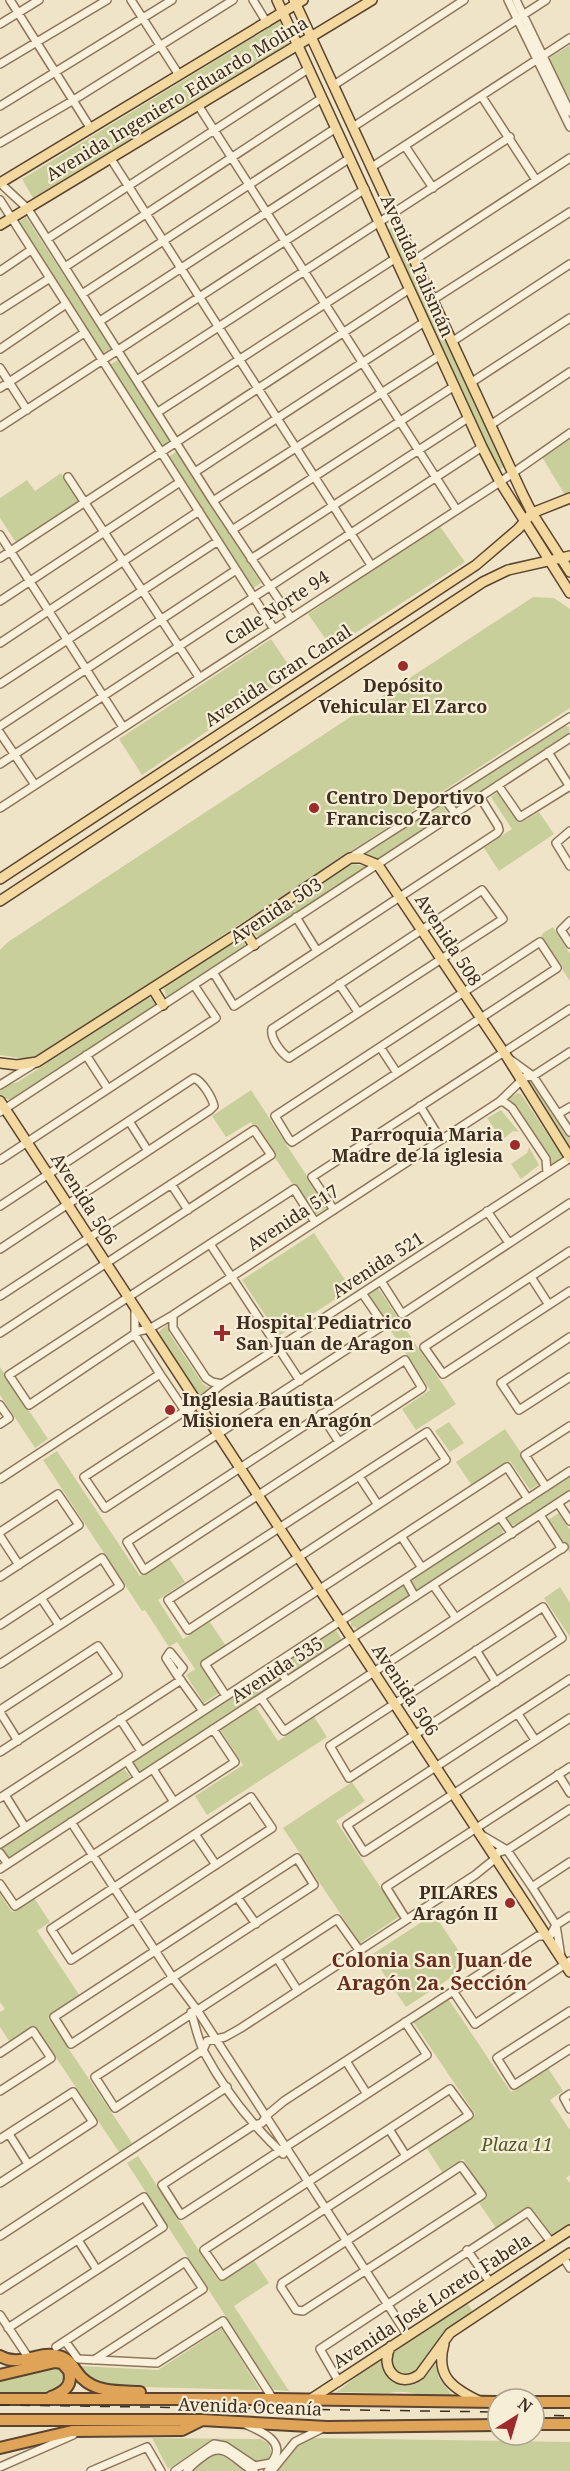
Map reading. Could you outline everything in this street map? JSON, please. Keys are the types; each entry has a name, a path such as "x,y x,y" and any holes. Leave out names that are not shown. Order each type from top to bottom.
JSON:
{"highway":[{"path":"0,2356 19,2362 50,2355 60,2356 70,2362 86,2382 99,2388 152,2392 181,2399"},
{"path":"0,2375 55,2362 62,2363 69,2371 69,2384 61,2393 46,2399"},
{"name":"Avenida Oceanía","path":"0,2399 273,2398 486,2402"},
{"path":"546,2402 570,2403"},
{"name":"Avenida Oceanía","path":"0,2420 202,2420 327,2427 486,2425"},
{"path":"0,2448 79,2430 176,2430 192,2427 202,2420"},
{"path":"546,2424 570,2424"}],"main road":[{"name":"Avenida Talismán","path":"277,0 380,222 423,323 482,447 500,482 529,517 541,536"},
{"name":"Avenida Ingeniero Eduardo Molina","path":"0,225 372,0"},
{"name":"Avenida Ingeniero Eduardo Molina","path":"0,183 267,23 298,1"},
{"name":"Avenida Talismán","path":"298,1 304,22 492,424 529,517"},
{"path":"290,28 304,22"},
{"name":"Avenida Gran Canal","path":"0,879 476,565 529,517 570,498"},
{"path":"541,536 566,557 570,572"},
{"path":"541,536 551,560 570,593"},
{"name":"Avenida Gran Canal","path":"0,901 483,582 508,570 566,557"},
{"path":"350,858 361,858 378,865"},
{"name":"Avenida 503","path":"37,1062 153,989 350,858"},
{"name":"Avenida 508","path":"378,865 505,1055 570,1158"},
{"path":"243,930 254,945"},
{"path":"153,989 164,1005"},
{"path":"0,1063 17,1065 37,1062"},
{"name":"Avenida 506","path":"2,1107 567,1964"},
{"name":"Avenida José Loreto Fabela","path":"311,2399 570,2229"},
{"name":"Avenida José Loreto Fabela","path":"450,2333 566,2255"},
{"path":"469,2296 480,2313"},
{"path":"392,2344 387,2352 387,2368 396,2378 409,2380 420,2374 450,2333"},
{"path":"450,2333 441,2354 441,2366 445,2376 461,2392 481,2402"}],"street":[{"path":"10,0 91,129"},
{"path":"0,24 39,0"},
{"path":"0,64 106,0"},
{"path":"131,0 179,75"},
{"path":"0,106 172,0"},
{"path":"0,143 72,101 233,0"},
{"path":"253,0 267,23"},
{"path":"334,85 464,0"},
{"path":"508,0 520,17 570,127"},
{"path":"516,0 520,17"},
{"path":"353,127 546,0"},
{"path":"372,167 570,38"},
{"path":"540,58 570,112"},
{"path":"47,239 308,69"},
{"path":"482,97 536,180"},
{"path":"65,267 322,98"},
{"path":"198,105 456,509"},
{"path":"82,294 336,128"},
{"path":"137,381 510,137"},
{"path":"405,146 433,188"},
{"path":"100,321 350,158"},
{"path":"416,259 570,158"},
{"path":"111,159 371,565"},
{"path":"0,183 28,209 213,501 291,618"},
{"path":"0,427 365,189"},
{"path":"0,200 274,629"},
{"path":"434,299 570,212"},
{"path":"0,271 32,250"},
{"path":"158,412 396,258"},
{"path":"453,341 570,264"},
{"path":"0,310 50,278"},
{"path":"0,558 408,290"},
{"path":"0,349 66,304"},
{"path":"472,382 570,318"},
{"path":"195,472 423,323"},
{"path":"0,388 84,333"},
{"path":"213,501 439,356"},
{"path":"0,368 27,410"},
{"path":"492,424 570,372"},
{"path":"232,530 453,387"},
{"path":"251,560 468,418"},
{"name":"Calle Norte 94","path":"0,808 500,482 512,471 570,433"},
{"path":"0,764 482,447"},
{"path":"68,477 199,677"},
{"path":"0,601 180,482"},
{"path":"0,643 199,511"},
{"path":"0,535 123,727"},
{"path":"0,684 218,541"},
{"path":"0,726 236,570"},
{"name":"Avenida 503","path":"350,858 569,719"},
{"path":"0,733 35,785"},
{"name":"Avenida 503","path":"2,1107 164,1005 570,738"},
{"path":"498,785 520,817 570,786 548,753"},
{"path":"213,972 234,1006 499,830 480,797"},
{"path":"444,798 455,813"},
{"path":"570,831 556,843 570,866"},
{"path":"482,890 503,919 289,1058 285,1056 271,1031 422,930 482,890"},
{"path":"296,917 317,951"},
{"path":"570,921 561,928 570,944"},
{"path":"540,942 557,968 480,1019 292,1142 275,1116 540,942"},
{"path":"339,984 358,1012"},
{"path":"0,1160 216,1018 194,985"},
{"path":"334,1210 312,1177 505,1055 570,1009"},
{"path":"380,1047 397,1073"},
{"name":"Avenida 517","path":"128,1297 9,1375 29,1405 142,1330 149,1329 173,1315 499,1102 522,1083 525,1077 533,1076 570,1052"},
{"path":"86,1055 108,1089"},
{"name":"Avenida 508","path":"505,1055 533,1076 570,1132"},
{"name":"Avenida 503","path":"0,1085 37,1062"},
{"path":"0,1206 196,1078 213,1101 214,1106 0,1249"},
{"path":"499,1102 504,1102 512,1108 546,1159 547,1173"},
{"path":"420,1107 441,1140"},
{"path":"558,1114 570,1107"},
{"path":"129,1121 148,1151"},
{"path":"0,1296 254,1130 271,1155 0,1333"},
{"name":"Avenida 521","path":"215,1430 105,1508 84,1477 184,1411 191,1409 222,1384 278,1347 570,1158"},
{"path":"171,1184 188,1210"},
{"path":"128,1297 294,1189 315,1222"},
{"path":"381,1281 402,1314 570,1203"},
{"path":"487,1211 509,1243"},
{"path":"210,1244 300,1381"},
{"path":"570,1251 424,1347 443,1374 570,1291"},
{"path":"531,1277 549,1305"},
{"path":"215,1430 300,1381 384,1325 362,1293"},
{"path":"135,1307 135,1335"},
{"path":"173,1315 173,1328 206,1378 222,1384"},
{"name":"Avenida 506","path":"135,1335 184,1411 215,1430"},
{"path":"570,1337 501,1383 519,1410 570,1377"},
{"path":"405,1360 423,1388 339,1442 144,1570 127,1542 405,1360"},
{"path":"0,1479 160,1374"},
{"path":"0,1404 9,1418 0,1424"},
{"path":"321,1414 339,1442"},
{"path":"546,1487 525,1455 570,1426"},
{"path":"427,1432 446,1460 378,1505 188,1630 168,1600 427,1432"},
{"path":"226,1696 205,1664 401,1536 507,1467 528,1499"},
{"name":"Avenida 535","path":"0,1844 570,1472"},
{"path":"358,1476 378,1505"},
{"path":"0,1577 19,1565 79,1525 58,1494 0,1534 19,1565"},
{"name":"Avenida 535","path":"0,1869 570,1496"},
{"path":"558,1503 570,1521"},
{"path":"261,1698 284,1731 374,1672 563,1548 540,1515"},
{"path":"500,1517 512,1534"},
{"path":"401,1536 422,1568"},
{"path":"0,1625 102,1558 120,1586 0,1664"},
{"path":"405,1579 415,1597"},
{"path":"433,1585 456,1618"},
{"path":"40,1598 59,1625"},
{"path":"543,1607 562,1638 496,1682 349,1778 330,1746 543,1607"},
{"path":"0,1752 18,1741 118,1675 98,1646 0,1711 18,1741"},
{"path":"476,1650 496,1682"},
{"path":"276,1664 287,1681"},
{"path":"25,1827 2,1797 179,1677 203,1711"},
{"path":"570,1679 347,1825 364,1852 570,1718"},
{"path":"518,1714 535,1740"},
{"path":"120,1719 141,1751"},
{"path":"0,1884 15,1906 235,1762 213,1729"},
{"path":"127,1761 138,1778"},
{"path":"406,1919 386,1887 478,1831 570,1767"},
{"path":"153,1769 174,1802"},
{"path":"558,1774 570,1793"},
{"path":"251,1797 272,1828 71,1960 51,1929 195,1834 251,1797"},
{"path":"359,1950 337,1919 95,2077 115,2108 203,2050 207,2041 227,2036 298,1991 475,1875 496,1858 498,1852 507,1850 570,1809"},
{"path":"71,1822 186,1996 194,2012 215,2038 266,2116 283,2149 408,2336"},
{"path":"453,1991 475,2024 567,1964 556,1925 532,1887 507,1850 478,1831"},
{"path":"195,1834 216,1865"},
{"path":"0,1853 8,1864"},
{"path":"297,1858 314,1885 71,2044 54,2018 237,1898 297,1858"},
{"path":"532,1887 570,1862"},
{"path":"237,1898 256,1924"},
{"path":"405,2022 427,2055 181,2215 162,2185 254,2125 262,2123 266,2116 284,2101 405,2022 538,1936 548,1936 556,1925 570,1916"},
{"path":"277,1958 298,1991"},
{"path":"570,2011 497,2058 514,2085 570,2049"},
{"path":"194,2012 203,2050 227,2087 254,2125 283,2149"},
{"path":"0,2053 33,2031 51,2058 0,2091"},
{"path":"346,2061 367,2094"},
{"path":"0,2236 227,2087"},
{"path":"450,2089 469,2115 222,2276 204,2250 389,2129 450,2089"},
{"path":"0,2139 73,2092 93,2122 0,2183"},
{"path":"567,2096 570,2109"},
{"path":"389,2129 406,2156"},
{"path":"9,2134 28,2164"},
{"path":"461,2166 482,2195 300,2312 296,2310 281,2284 345,2240 461,2166"},
{"path":"0,2290 144,2197 163,2227 8,2328"},
{"path":"339,2382 320,2349 467,2250 528,2212 551,2242"},
{"path":"78,2240 97,2270"},
{"path":"467,2250 490,2282"},
{"path":"566,2255 570,2268"},
{"path":"56,2347 185,2262 203,2289 94,2360"},
{"path":"0,2315 28,2357"},
{"path":"64,2341 77,2358 157,2362 223,2321 273,2398"},
{"path":"175,2471 214,2444 225,2446 255,2466 261,2467 271,2463 277,2448 272,2438 239,2421"},
{"path":"268,2471 274,2468 295,2442 327,2427"},
{"path":"0,2467 73,2435"},
{"path":"91,2471 149,2448 161,2471"},
{"path":"187,2471 211,2451 219,2449 228,2452 254,2471"}],"green space":[{"path":"280,21 288,44 33,198 22,179"},
{"path":"570,45 570,99 547,59"},
{"path":"26,217 111,348 102,354 17,223"},
{"path":"391,227 395,228 506,465 501,469 497,468 487,449 391,241 388,232"},
{"path":"118,360 170,440 161,446 109,365"},
{"path":"570,439 570,492 565,495 542,457"},
{"path":"177,451 261,583 252,589 168,457"},
{"path":"61,473 81,502 17,544 0,518 0,498 27,480 35,491"},
{"path":"439,525 465,562 332,648 308,614"},
{"name":"Centro Deportivo Francisco Zarco","path":"533,597 554,598 570,609 570,708 41,1054 25,1059 0,1055 0,950 8,942"},
{"path":"271,639 294,673 142,775 119,739"},
{"path":"561,725 569,727 570,735 460,807 454,802 456,796"},
{"path":"500,790 522,822 539,812 554,834 499,871 484,848 512,829 491,797"},
{"path":"443,805 448,814 446,816 382,857 377,859 366,853 438,806"},
{"path":"352,864 367,866 366,869 261,938 253,934 253,928"},
{"path":"553,927 570,954 570,981 541,937"},
{"path":"236,938 244,941 245,945 242,949 169,997 166,996 164,988 166,985"},
{"path":"148,997 154,1000 156,1004 154,1008 11,1100 0,1097 0,1087 18,1082"},
{"path":"527,1077 532,1079 570,1136 570,1148 526,1082"},
{"path":"251,1090 327,1207 314,1216 251,1122 226,1137 212,1116"},
{"path":"518,1093 521,1094 562,1156 562,1160 551,1167 551,1160 513,1103 507,1099"},
{"path":"501,1110 519,1132 513,1131 502,1140 487,1118"},
{"path":"529,1147 539,1165 521,1179 511,1164 527,1153"},
{"path":"314,1233 351,1289 279,1336 242,1280"},
{"path":"378,1288 456,1404 416,1430 402,1409 430,1390 367,1295"},
{"path":"169,1323 169,1333 203,1384 212,1389 201,1396 197,1395 157,1333"},
{"path":"0,1367 48,1439 35,1448 0,1395"},
{"path":"449,1422 464,1443 450,1452 435,1431"},
{"path":"505,1429 541,1483 530,1490 510,1461 473,1487 456,1462"},
{"path":"57,1451 140,1576 169,1558 185,1582 158,1600 183,1639 210,1622 226,1646 200,1664 219,1693 204,1703 186,1675 195,1669 177,1642 169,1647 145,1610 142,1611 43,1460"},
{"path":"570,1476 570,1491 519,1524 510,1525 507,1518"},
{"path":"559,1513 570,1530 570,1553 548,1520"},
{"path":"498,1523 503,1531 501,1536 419,1590 415,1590 411,1583 413,1579"},
{"path":"401,1586 409,1594 408,1597 364,1626 358,1629 351,1626 351,1618"},
{"path":"560,1587 570,1603 570,1637 544,1598"},
{"path":"335,1628 342,1640 295,1671 286,1673 282,1667 284,1661"},
{"path":"272,1669 282,1678 280,1682 146,1769 138,1771 134,1764 136,1758"},
{"path":"253,1703 278,1741 314,1717 327,1737 207,1815 195,1796 243,1765 218,1726"},
{"path":"123,1768 130,1776 126,1782 9,1859 7,1858 2,1848"},
{"path":"352,1782 365,1801 336,1821 400,1916 360,1943 283,1828"},
{"path":"0,1894 12,1912 34,1898 50,1922 37,1931 80,1996 48,2018 132,2143 119,2152 35,2026 10,2042 0,2027 0,2012 5,2009 0,2002"},
{"path":"434,1914 469,1966 406,2007 371,1955"},
{"name":"Plaza 11","path":"447,1997 511,2092 548,2068 563,2091 550,2100 570,2130 570,2175 566,2178 570,2183 570,2226 551,2239 529,2207 496,2228 477,2200 486,2194 463,2159 442,2172 426,2147 475,2114 412,2020"},
{"path":"138,2156 218,2280 253,2259 269,2283 234,2306 289,2391 273,2390 127,2163"},
{"path":"467,2303 473,2312 451,2328 417,2373 408,2377 394,2371 391,2361 395,2351"},
{"path":"222,2328 260,2390 103,2386 92,2381 78,2366 158,2370"},
{"path":"382,2356 389,2375 406,2385 422,2380 435,2363 439,2378 452,2395 337,2392"},
{"path":"53,2366 59,2367 65,2374 66,2380 58,2391 0,2396 0,2379"},
{"path":"152,2438 261,2439 268,2443 272,2453 268,2460 253,2463 225,2442 211,2442 168,2469"},
{"path":"310,2438 486,2441 486,2447 546,2447 546,2442 570,2442 570,2471 276,2471 295,2446"},
{"path":"212,2453 224,2453 249,2471 191,2471"}],"railway":[{"path":"0,2405 486,2412"},
{"path":"546,2415 570,2416"}],"place":[{"name":"Depósito Vehicular El Zarco","path":"403,666"},
{"name":"Centro Deportivo Francisco Zarco","path":"314,808"},
{"name":"Parroquia Maria Madre de la iglesia","path":"515,1145"},
{"name":"Hospital Pediatrico San Juan de Aragon","path":"222,1333"},
{"name":"Inglesia Bautista Misionera en Aragón","path":"170,1410"},
{"name":"PILARES Aragón II","path":"510,1903"}],"district":[{"name":"Colonia San Juan de Aragón 2a. Sección","path":"432,1972"}]}
